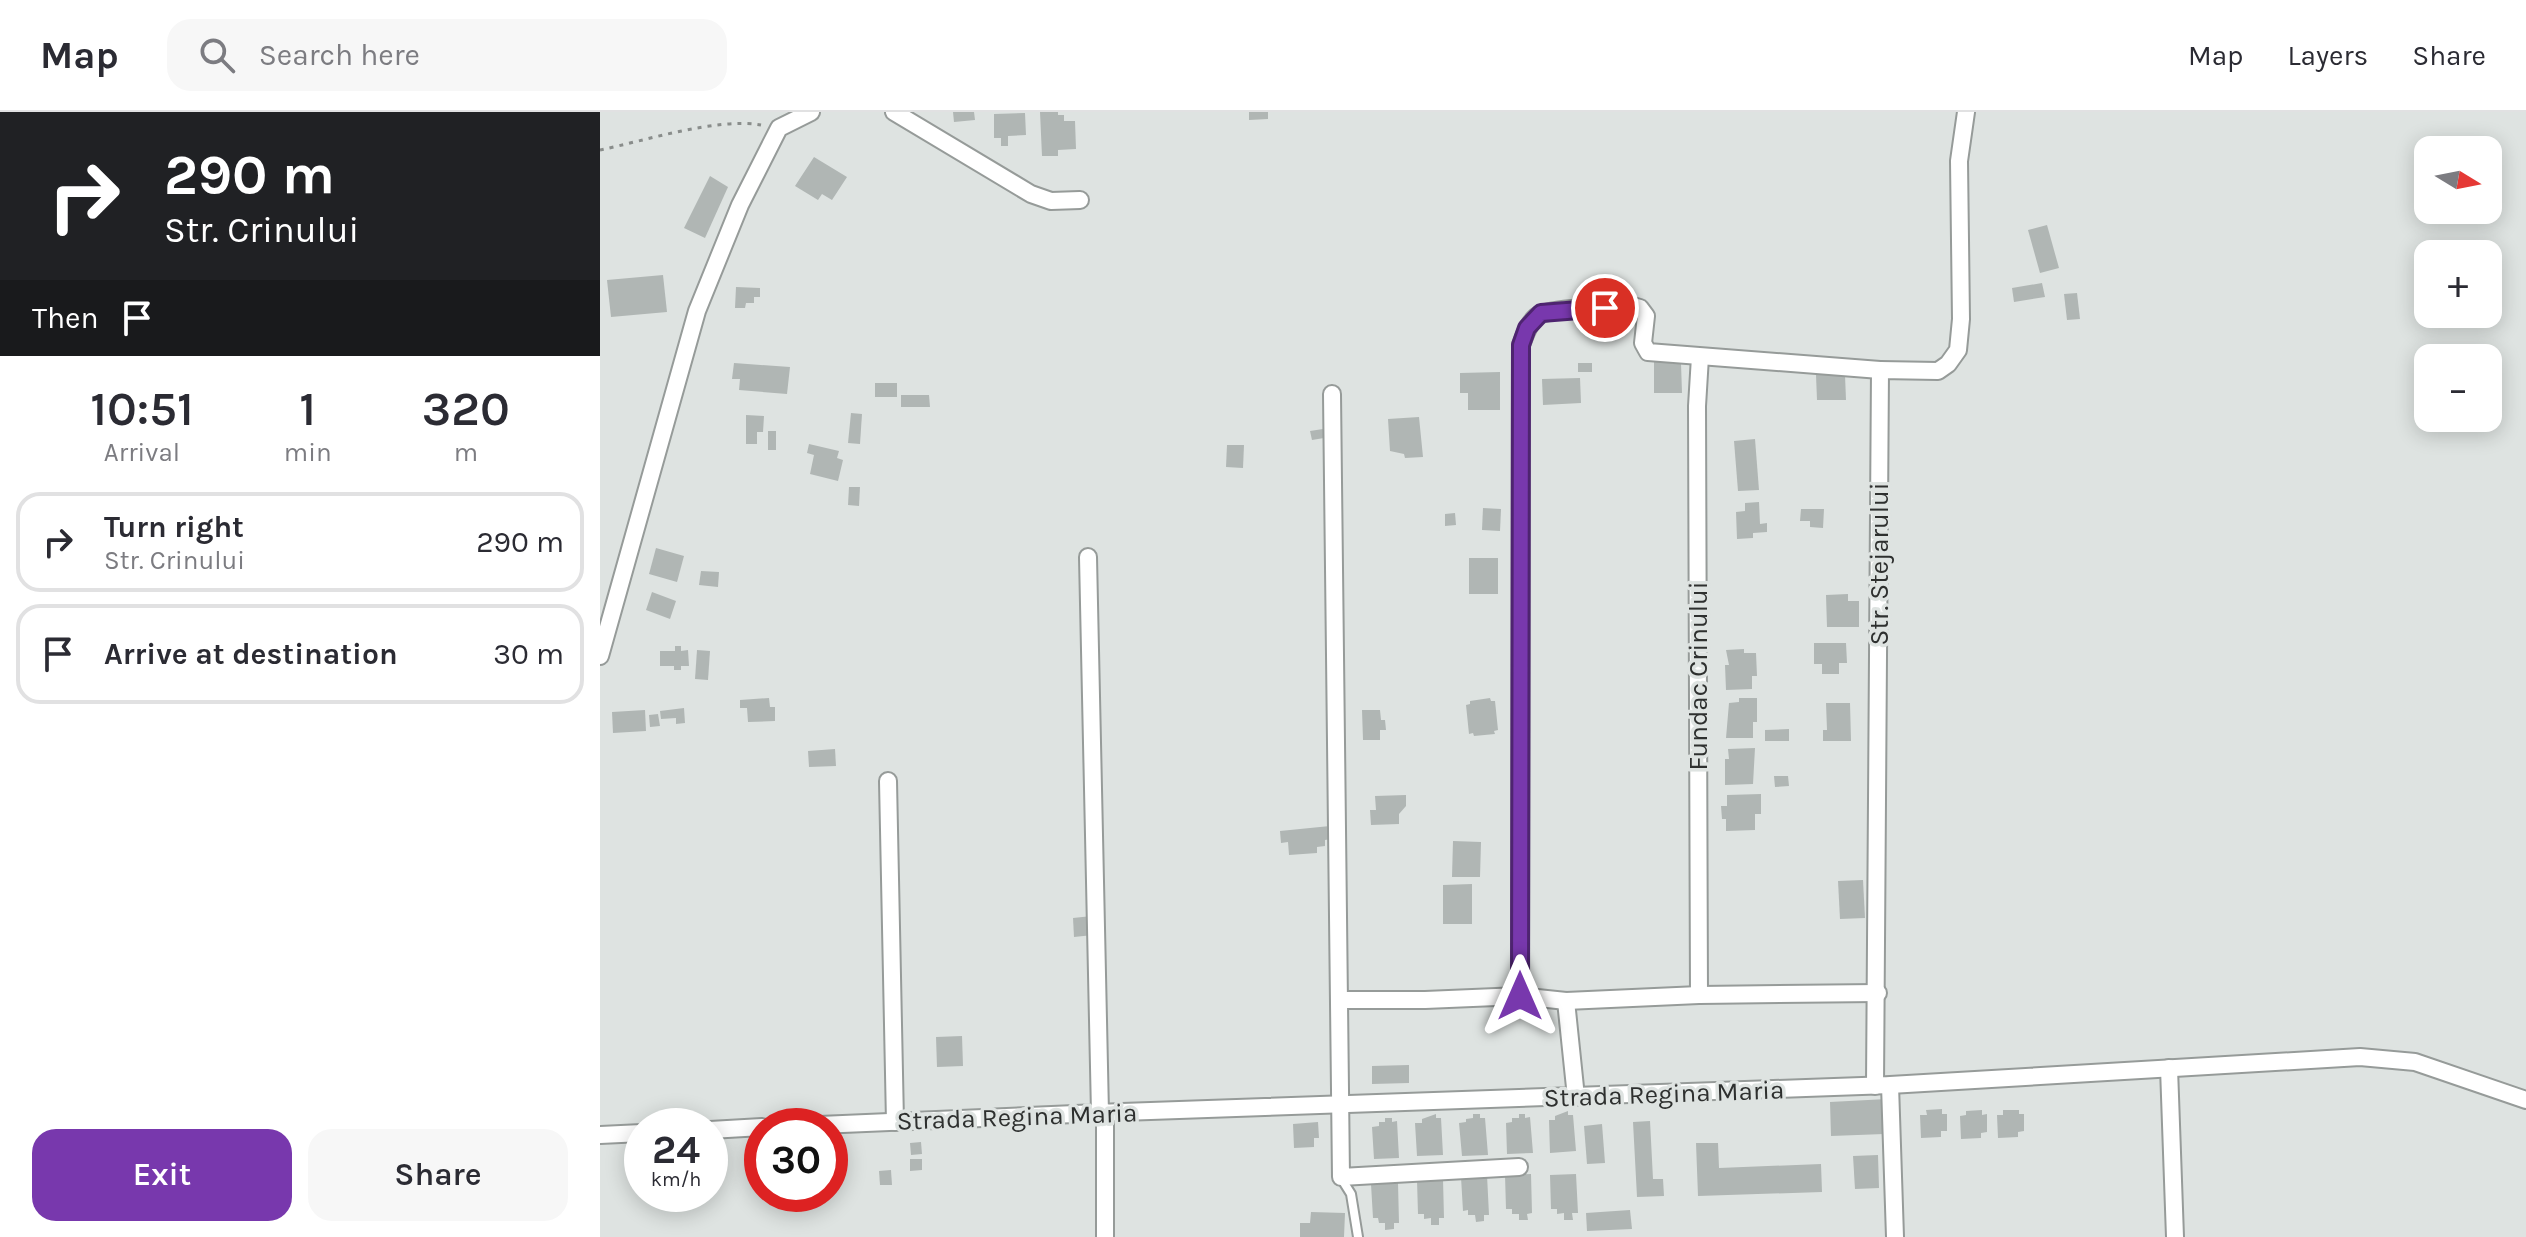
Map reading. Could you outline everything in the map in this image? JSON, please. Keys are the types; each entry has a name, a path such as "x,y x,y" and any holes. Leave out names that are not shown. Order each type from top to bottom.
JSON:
{"street":[{"path":"600,656 605,621 697,311 740,205 779,128 811,112"},
{"path":"894,112 1031,194 1051,201 1080,200"},
{"path":"1520,996 1521,345 1527,328 1541,313 1633,306 1640,308 1646,316 1643,343 1648,352 1880,370 1938,371 1948,364 1958,350 1961,319 1959,161 1966,112"},
{"name":"Fundac Crinului","path":"1699,995 1697,406 1700,357"},
{"name":"Str. Stejarului","path":"1880,370 1878,993 1895,1237"},
{"path":"1332,394 1341,1177 1519,1167"},
{"path":"1088,557 1105,1237"},
{"path":"888,781 895,1122"},
{"path":"1340,1000 1520,996 1566,1001 1699,995 1878,993"},
{"path":"1566,1001 1576,1097"},
{"name":"Strada Regina Maria","path":"848,1124 1883,1085 2360,1057 2415,1062 2526,1100"},
{"path":"2169,1068 2175,1237"},
{"path":"600,1135 624,1134"}],"lane":[{"path":"1341,1177 1351,1194 1358,1237"}],"path":[{"path":"600,150 697,129 750,123 779,128"}],"building":[{"path":"953,112 974,112 975,120 954,122"},
{"path":"1040,112 1058,112 1058,115 1064,115 1064,121 1075,121 1076,149 1058,150 1058,156 1042,156"},
{"path":"1249,112 1268,112 1268,119 1249,120"},
{"path":"1025,113 1026,135 1008,136 1008,146 1001,146 1001,138 994,138 994,114"},
{"path":"814,157 847,177 832,200 822,194 818,200 795,186"},
{"path":"710,176 728,187 705,238 684,228"},
{"path":"2047,225 2059,268 2040,273 2028,230"},
{"path":"663,275 667,312 611,317 607,280"},
{"path":"2042,283 2045,297 2014,302 2012,288"},
{"path":"736,287 760,288 760,297 754,297 754,303 746,303 745,308 735,308"},
{"path":"2077,293 2080,319 2067,320 2064,294"},
{"path":"1671,358 1672,364 1681,363 1682,393 1654,393 1654,359"},
{"path":"734,363 790,367 787,394 739,390 740,379 732,379"},
{"path":"1578,363 1592,363 1592,372 1578,372"},
{"path":"1500,372 1500,410 1468,410 1468,393 1460,393 1460,373"},
{"path":"1816,375 1845,375 1846,400 1817,400"},
{"path":"1580,378 1581,403 1543,405 1542,379"},
{"path":"875,383 897,383 897,397 875,397"},
{"path":"901,395 929,395 930,407 901,407"},
{"path":"851,413 862,414 860,444 848,443"},
{"path":"746,415 764,416 763,432 757,432 757,444 746,444"},
{"path":"1419,417 1423,457 1405,458 1404,454 1390,451 1388,419"},
{"path":"1323,429 1324,438 1312,440 1310,431"},
{"path":"768,431 776,431 776,450 768,450"},
{"path":"1755,439 1759,490 1738,491 1734,441"},
{"path":"809,444 839,451 837,458 843,460 838,481 810,474 814,455 807,453"},
{"path":"1227,445 1244,445 1243,468 1226,467"},
{"path":"849,487 860,487 859,506 848,505"},
{"path":"1759,502 1760,524 1767,523 1767,532 1753,533 1753,538 1737,539 1736,512 1745,511 1745,503"},
{"path":"1483,508 1501,509 1500,531 1482,530"},
{"path":"1801,509 1824,509 1823,528 1810,527 1810,521 1800,521"},
{"path":"1455,513 1456,525 1445,526 1445,514"},
{"path":"656,548 684,556 677,582 649,574"},
{"path":"1469,558 1498,558 1498,594 1469,594"},
{"path":"701,571 719,572 718,587 699,585"},
{"path":"652,592 676,601 670,619 646,610"},
{"path":"1848,594 1848,601 1859,601 1859,627 1827,627 1826,595"},
{"path":"1814,643 1846,643 1847,663 1839,663 1839,674 1822,674 1822,664 1814,664"},
{"path":"675,646 681,646 681,651 688,650 689,666 674,670 674,666 660,666 660,651 675,651"},
{"path":"1744,649 1744,653 1756,653 1757,676 1752,676 1752,689 1726,690 1725,665 1729,665 1726,650"},
{"path":"697,650 710,651 708,680 695,679"},
{"path":"769,698 770,707 775,707 775,721 748,722 747,708 740,708 740,700"},
{"path":"1490,698 1495,701 1498,730 1494,731 1495,734 1469,734 1466,705 1470,701"},
{"path":"1739,698 1757,698 1753,738 1726,738 1729,703 1739,702"},
{"path":"1826,703 1850,703 1851,741 1823,741 1823,730 1827,730"},
{"path":"684,708 685,723 676,724 676,718 661,719 660,711"},
{"path":"645,710 646,731 613,733 612,712"},
{"path":"1362,710 1380,710 1386,730 1380,730 1380,740 1363,740"},
{"path":"658,714 660,726 650,727 649,715"},
{"path":"1789,729 1789,741 1765,741 1765,730"},
{"path":"1755,748 1753,784 1725,785 1728,749"},
{"path":"835,749 836,766 809,767 808,751"},
{"path":"1774,776 1788,776 1789,786 1775,787"},
{"path":"1761,794 1761,814 1755,814 1755,830 1726,831 1721,806 1727,806 1727,795"},
{"path":"1406,795 1406,806 1399,814 1399,824 1371,825 1370,810 1376,810 1375,796"},
{"path":"1330,826 1331,839 1325,840 1325,846 1317,847 1317,853 1289,855 1288,842 1281,843 1280,831"},
{"path":"1453,841 1481,842 1480,877 1452,877"},
{"path":"1863,880 1865,918 1840,919 1838,881"},
{"path":"1472,884 1472,924 1443,924 1443,885"},
{"path":"1092,916 1093,935 1074,937 1073,918"},
{"path":"962,1036 963,1066 937,1067 936,1037"},
{"path":"1409,1065 1409,1083 1372,1084 1372,1066"},
{"path":"1887,1099 1888,1119 1883,1120 1884,1134 1831,1136 1830,1102"},
{"path":"1942,1109 1942,1114 1947,1114 1947,1131 1941,1131 1941,1137 1921,1138 1920,1115 1927,1115 1926,1110"},
{"path":"1982,1110 1982,1115 1987,1114 1987,1132 1981,1133 1981,1138 1961,1139 1960,1116 1966,1115 1966,1111"},
{"path":"2003,1110 2019,1110 2019,1114 2024,1114 2024,1131 2018,1132 2018,1137 1998,1138 1997,1115 2003,1115"},
{"path":"1568,1111 1568,1115 1573,1115 1576,1151 1550,1153 1549,1120 1555,1120 1555,1116"},
{"path":"1436,1114 1436,1118 1441,1118 1443,1155 1417,1156 1415,1123 1422,1123 1422,1119"},
{"path":"1473,1114 1485,1118 1488,1155 1462,1156 1459,1123 1473,1118"},
{"path":"1519,1114 1530,1117 1533,1153 1507,1154 1506,1123 1512,1122 1512,1118 1519,1118"},
{"path":"1385,1118 1397,1121 1399,1158 1374,1159 1372,1127 1385,1122"},
{"path":"1650,1121 1653,1179 1663,1179 1664,1196 1637,1197 1633,1122"},
{"path":"1318,1122 1319,1138 1314,1138 1314,1147 1294,1148 1293,1124"},
{"path":"1602,1124 1605,1163 1587,1164 1584,1126"},
{"path":"921,1142 922,1154 911,1155 910,1143"},
{"path":"1696,1143 1718,1143 1719,1168 1821,1164 1822,1192 1698,1196"},
{"path":"1878,1155 1879,1188 1855,1189 1853,1156"},
{"path":"910,1159 922,1159 922,1170 910,1171"},
{"path":"891,1170 892,1185 880,1185 879,1171"},
{"path":"1531,1174 1532,1213 1527,1214 1528,1220 1519,1220 1519,1214 1512,1214 1512,1209 1506,1209 1505,1175"},
{"path":"1576,1174 1578,1213 1572,1213 1573,1220 1564,1220 1564,1213 1557,1214 1557,1209 1551,1209 1550,1175"},
{"path":"1487,1175 1489,1215 1484,1215 1484,1221 1476,1222 1475,1215 1468,1215 1468,1210 1463,1211 1461,1177"},
{"path":"1443,1179 1444,1218 1439,1218 1439,1225 1431,1225 1431,1218 1424,1219 1424,1214 1418,1214 1417,1180"},
{"path":"1398,1183 1399,1223 1394,1223 1394,1229 1385,1230 1385,1223 1373,1218 1371,1184"},
{"path":"1630,1210 1632,1229 1587,1231 1586,1213"},
{"path":"1311,1212 1345,1213 1344,1237 1300,1237 1300,1223 1310,1223"}],"route":[{"path":"1520,996 1521,345 1527,328 1541,313 1605,308"}]}
